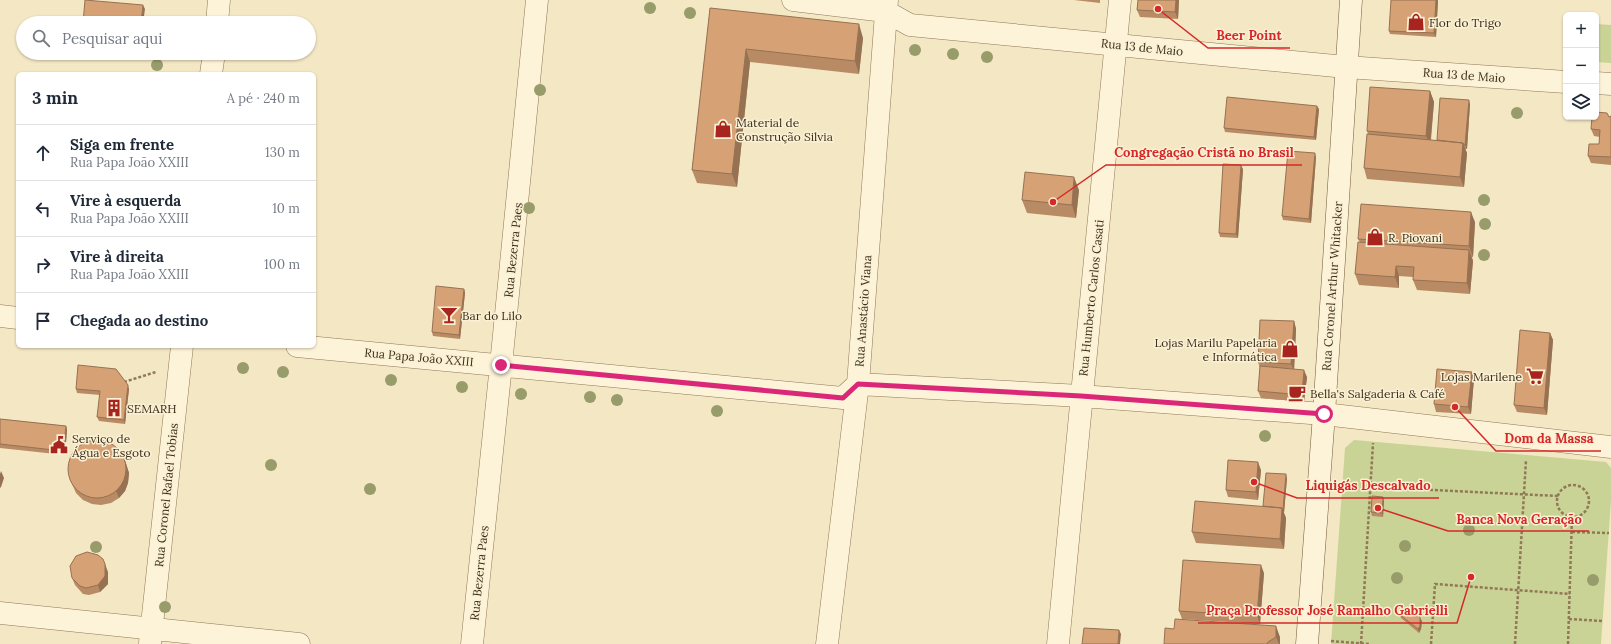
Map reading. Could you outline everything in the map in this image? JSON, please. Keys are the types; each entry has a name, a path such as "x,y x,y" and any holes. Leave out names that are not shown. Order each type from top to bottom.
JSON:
{"street":[{"path":"218,16 219,0"},
{"name":"Rua Bezerra Paes","path":"472,644 537,0"},
{"name":"Rua 13 de Maio","path":"793,0 886,5 910,25 1346,67 1563,82"},
{"name":"Rua Humberto Carlos Casati","path":"1058,644 1120,0"},
{"name":"Rua Coronel Arthur Whitacker","path":"1307,644 1324,414 1351,0"},
{"name":"Rua Anastácio Viana","path":"827,644 858,384 886,5"},
{"path":"211,72 213,60"},
{"path":"1599,84 1611,84"},
{"path":"0,316 16,318"},
{"name":"Rua Coronel Rafael Tobias","path":"151,637 182,348"},
{"name":"Rua Papa João XXIII","path":"316,348 843,398 858,384"},
{"path":"858,384 1081,396 1324,414 1611,448"},
{"path":"0,613 151,637 299,644"}],"path":[{"path":"124,382 161,370"},
{"path":"1361,644 1373,442"},
{"path":"1515,644 1526,455"},
{"path":"1570,486 1580,487 1588,494 1589,504 1588,509 1580,516 1572,517 1565,515 1558,507 1558,496 1561,491 1570,486"},
{"path":"1370,487 1558,496"},
{"path":"1568,644 1572,517"},
{"path":"1572,532 1609,533"},
{"path":"1431,644 1435,584 1570,594"},
{"path":"1569,619 1603,621"},
{"path":"1331,641 1369,644"}],"green space":[{"path":"1599,24 1611,25 1611,63 1599,62"},
{"path":"1354,440 1606,462 1611,468 1611,500 1601,644 1331,644 1345,448"}],"building":[{"path":"85,0 143,5 142,16 84,16"},
{"path":"1138,0 1176,0 1175,12 1137,10"},
{"path":"1391,0 1436,0 1434,33 1389,31"},
{"name":"Material de Construção Silvia","path":"710,8 859,24 855,61 746,49 732,174 692,170"},
{"path":"1370,87 1430,91 1426,136 1367,131"},
{"path":"1227,97 1317,106 1314,137 1224,128"},
{"path":"1440,98 1469,100 1465,145 1463,143 1437,140"},
{"path":"1599,112 1607,113 1609,117 1611,116 1611,157 1588,156 1589,144 1599,144 1600,130 1591,129 1592,120 1599,120"},
{"path":"1367,134 1463,143 1460,177 1364,168"},
{"path":"1288,151 1315,153 1309,219 1282,216"},
{"path":"1223,164 1241,165 1236,234 1219,233"},
{"path":"1025,172 1074,177 1072,205 1022,200"},
{"path":"1361,204 1471,212 1469,246 1358,239"},
{"path":"1358,242 1469,250 1467,283 1413,280 1414,267 1396,266 1395,277 1355,274"},
{"name":"Bar do Lilo","path":"436,286 464,289 459,335 432,332"},
{"path":"1260,320 1294,321 1291,364 1258,362"},
{"name":"Lojas Marilene","path":"1520,330 1550,333 1544,408 1514,405"},
{"name":"SEMARH","path":"78,365 116,369 128,385 124,420 97,417 100,391 76,389"},
{"path":"1260,366 1304,370 1302,395 1258,391"},
{"path":"1437,369 1472,372 1468,407 1434,404"},
{"path":"0,419 66,426 63,451 0,444"},
{"path":"97,440 113,445 121,453 126,469 121,485 113,493 97,498 81,493 73,485 68,469 73,453 81,445"},
{"path":"1228,460 1258,462 1256,492 1226,490"},
{"path":"1266,473 1286,474 1283,510 1282,508 1263,506"},
{"path":"1372,496 1383,497 1382,513 1371,512"},
{"path":"1195,501 1282,508 1280,539 1192,532"},
{"path":"87,552 98,555 103,559 105,564 105,576 98,585 86,588 80,586 72,578 70,566 76,556"},
{"path":"1183,560 1261,565 1257,616 1179,611"},
{"path":"1405,610 1413,610 1419,614 1420,626 1418,629 1399,614"},
{"path":"1175,619 1276,626 1276,637 1267,644 1164,644 1165,628 1174,629"},
{"path":"1084,628 1119,630 1118,644 1082,644"}],"place":[{"name":"Beer Point","path":"1158,9"},
{"name":"Flor do Trigo","path":"1416,22"},
{"name":"Material de Construção Silvia","path":"723,129"},
{"name":"Congregação Cristã no Brasil","path":"1053,202"},
{"name":"R. Piovani","path":"1375,237"},
{"name":"Bar do Lilo","path":"449,315"},
{"name":"Lojas Marilu Papelaria e Informática","path":"1290,349"},
{"name":"Lojas Marilene","path":"1535,376"},
{"name":"Bella's Salgaderia & Café","path":"1297,393"},
{"name":"Dom da Massa","path":"1455,407"},
{"name":"SEMARH","path":"114,408"},
{"name":"Serviço de Água e Esgoto","path":"59,445"},
{"name":"Liquigás Descalvado","path":"1254,482"},
{"name":"Banca Nova Geração","path":"1378,508"},
{"name":"Praça Professor José Ramalho Gabrielli","path":"1471,577"}],"route":[{"path":"501,365 843,398 858,384 1081,396 1324,414"}]}
